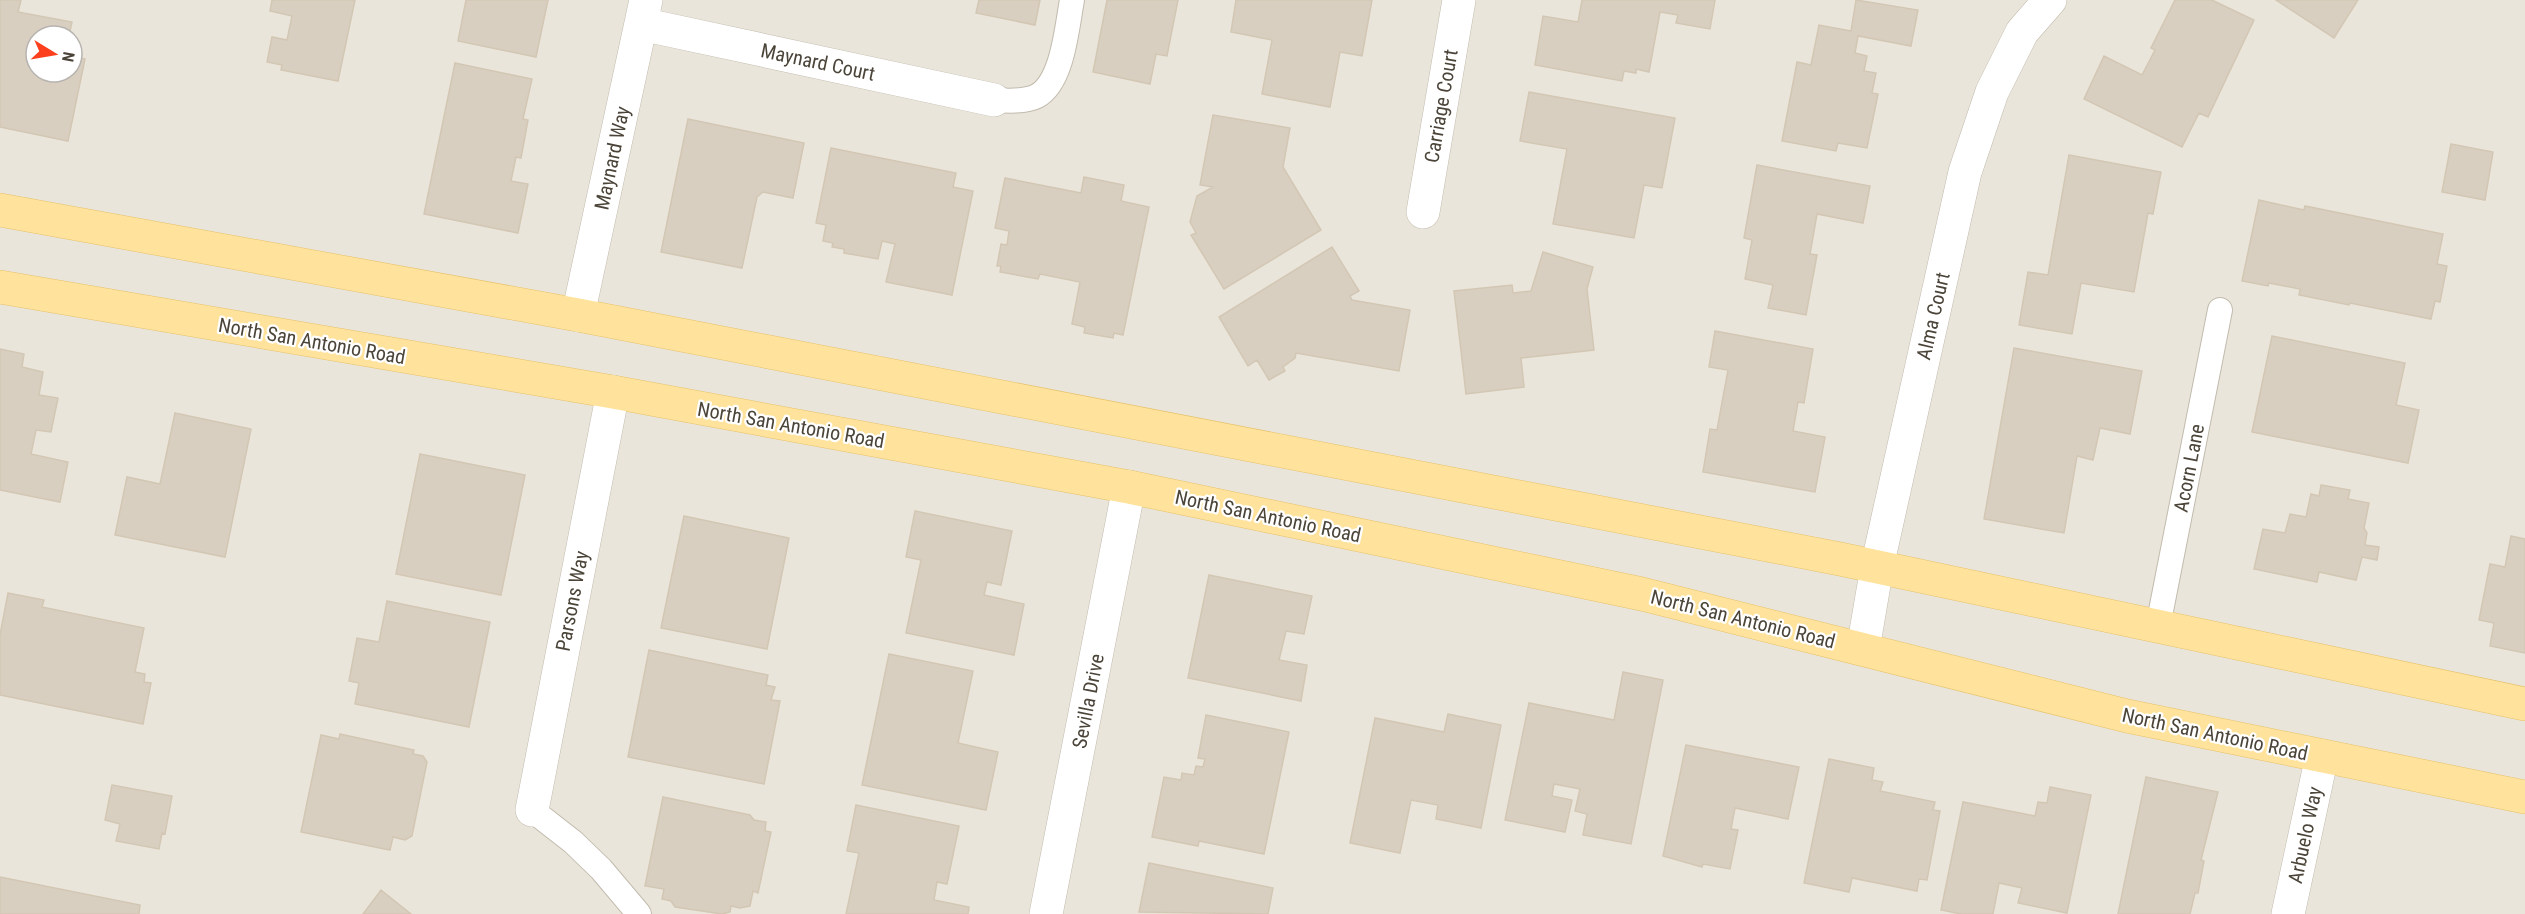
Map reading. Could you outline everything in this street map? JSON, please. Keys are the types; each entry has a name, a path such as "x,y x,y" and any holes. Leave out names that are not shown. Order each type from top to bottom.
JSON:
{"main road":[{"path":"0,210 578,315 1877,567 2525,704"},
{"name":"North San Antonio Road","path":"0,287 613,392 1129,487 1642,594 2127,716 2525,797"}],"street":[{"name":"Carriage Court","path":"1423,212 1459,0"},
{"name":"Alma Court","path":"1863,649 1877,567 1965,172 1992,92 2022,32 2050,0"},
{"name":"Maynard Court","path":"643,12 994,100"},
{"name":"Maynard Way","path":"578,315 643,12"},
{"name":"Parsons Way","path":"532,810 613,392"},
{"name":"Sevilla Drive","path":"1046,914 1129,487"},
{"name":"Arbuelo Way","path":"2288,914 2322,756"}],"lane":[{"path":"994,100 1005,101 1036,96 1047,87 1053,79 1064,48 1072,0"},
{"name":"Acorn Lane","path":"2158,626 2220,310"},
{"path":"532,810 573,842 601,868 639,914"}],"shaded area":[{"path":"0,0 2525,0 2525,914 0,914"}],"building":[{"path":"0,0 21,0 18,12 72,22 72,24 24,24 24,84 80,84 68,141 0,127"},
{"path":"272,0 355,0 338,81 281,70 282,65 267,62 272,37 287,40 292,16 270,11"},
{"path":"466,0 548,0 536,57 458,41"},
{"path":"979,0 1040,0 1035,25 976,13"},
{"path":"1107,0 1178,0 1167,56 1156,54 1150,84 1093,72"},
{"path":"1236,0 1372,0 1362,56 1340,52 1330,107 1262,94 1272,40 1231,32"},
{"path":"1582,0 1715,0 1710,29 1676,23 1678,15 1660,12 1649,72 1636,69 1636,73 1624,71 1622,81 1535,65 1543,16 1578,22"},
{"path":"1856,0 1918,10 1911,46 1858,36 1855,53 1867,56 1864,71 1876,73 1872,93 1878,94 1867,148 1838,143 1836,151 1782,141 1797,62 1811,65 1819,25 1851,31"},
{"path":"2175,0 2212,0 2254,20 2208,117 2199,113 2182,147 2084,99 2104,56 2142,75 2155,50 2151,48"},
{"path":"2276,0 2358,0 2334,38"},
{"path":"455,63 532,79 523,119 528,120 521,158 516,157 511,181 528,184 518,233 424,214"},
{"path":"1529,92 1675,118 1662,188 1644,185 1634,238 1553,224 1567,149 1520,141"},
{"path":"1213,115 1290,128 1283,167 1321,230 1224,289 1191,235 1196,233 1190,222 1197,196 1213,187 1200,185"},
{"path":"688,119 804,143 793,198 763,192 757,197 742,268 661,252"},
{"path":"2451,144 2493,152 2485,200 2442,192"},
{"path":"831,148 956,173 953,187 973,191 952,295 886,282 895,244 882,241 878,259 844,253 844,249 832,247 833,243 823,241 826,225 816,223"},
{"path":"2069,155 2161,172 2153,214 2148,213 2134,292 2081,283 2072,334 2019,325 2028,272 2048,275"},
{"path":"1757,165 1870,186 1863,223 1817,214 1810,254 1817,255 1806,315 1768,308 1773,285 1745,279 1752,240 1744,238"},
{"path":"1084,177 1124,185 1121,201 1149,207 1123,335 1114,333 1113,338 1084,333 1085,327 1072,324 1080,282 1040,274 1038,279 1000,272 1001,266 997,266 1001,244 1007,245 1009,231 995,228 1005,178 1081,193"},
{"path":"2259,200 2304,210 2305,206 2443,234 2437,264 2447,266 2440,302 2435,301 2431,319 2299,295 2300,289 2242,281"},
{"path":"1332,247 1359,291 1350,296 1352,300 1410,310 1399,371 1296,353 1295,358 1283,367 1285,371 1269,380 1257,360 1248,366 1219,317"},
{"path":"1543,252 1593,267 1587,289 1594,350 1521,358 1524,387 1466,394 1454,291 1512,285 1513,293 1531,291"},
{"path":"1715,331 1813,349 1804,403 1798,402 1793,431 1825,437 1815,492 1703,472 1710,429 1717,430 1728,370 1709,367"},
{"path":"2272,336 2405,363 2396,405 2419,410 2408,463 2252,432"},
{"path":"2014,348 2142,371 2130,434 2100,428 2093,460 2077,456 2064,533 1984,519"},
{"path":"0,349 24,354 22,367 43,372 39,395 58,398 51,432 36,430 31,454 68,462 60,502 0,490"},
{"path":"175,413 251,429 225,557 115,535 127,477 160,484"},
{"path":"420,454 525,475 501,595 396,574"},
{"path":"2321,485 2350,490 2348,499 2369,503 2364,528 2367,533 2365,545 2379,547 2377,560 2362,557 2356,580 2319,572 2317,582 2254,569 2263,529 2285,533 2290,514 2306,517 2311,494 2319,496"},
{"path":"915,511 1012,531 1001,585 987,582 984,595 1024,604 1014,655 906,633 921,560 906,557"},
{"path":"684,516 789,538 767,649 661,628"},
{"path":"2511,536 2525,539 2525,653 2490,646 2494,623 2479,620 2490,564 2505,567"},
{"path":"1209,575 1312,596 1304,634 1286,631 1279,660 1307,665 1301,701 1188,678"},
{"path":"8,593 44,600 42,607 144,628 135,672 145,674 144,682 151,683 143,724 0,695 0,635"},
{"path":"387,601 490,622 469,727 355,704 359,683 349,681 357,638 379,642"},
{"path":"649,650 768,675 766,685 775,687 771,700 780,701 764,784 628,757"},
{"path":"889,654 973,671 958,743 998,752 986,810 862,785"},
{"path":"1623,672 1663,680 1631,844 1583,835 1587,814 1575,811 1580,789 1554,784 1552,796 1572,800 1565,832 1505,820 1529,703 1614,720"},
{"path":"1448,714 1501,725 1481,828 1436,819 1438,805 1411,800 1400,853 1350,843 1375,718 1444,732"},
{"path":"1206,715 1289,732 1264,854 1199,841 1198,846 1152,837 1164,777 1181,780 1182,773 1194,775 1196,766 1203,767 1205,759 1198,758"},
{"path":"340,734 414,750 413,754 423,756 427,762 412,836 405,840 393,837 390,850 301,832 321,735 339,739"},
{"path":"1686,745 1799,767 1788,819 1735,808 1731,829 1738,830 1730,869 1703,864 1702,867 1663,856"},
{"path":"1829,759 1874,768 1872,780 1883,782 1880,791 1935,802 1933,810 1940,811 1927,880 1919,879 1917,891 1852,878 1849,892 1804,883"},
{"path":"2146,777 2218,792 2201,860 2204,861 2198,893 2195,893 2190,914 2118,914"},
{"path":"112,785 172,796 165,834 162,833 159,849 116,841 120,824 105,820"},
{"path":"2050,787 2091,795 2067,913 2018,903 2022,888 1999,883 1993,914 1961,914 1941,910 1963,802 2035,816 2038,802 2047,803"},
{"path":"663,797 750,815 754,820 766,822 765,831 771,832 758,893 753,891 750,906 740,908 731,906 730,912 722,914 675,907 671,901 662,899 664,889 645,886"},
{"path":"856,805 959,826 947,884 937,882 934,900 969,907 968,914 846,914 859,853 847,851"},
{"path":"1149,863 1273,888 1268,914 1139,912"},
{"path":"0,877 140,905 139,914 0,914"},
{"path":"381,890 411,914 363,914"}]}
